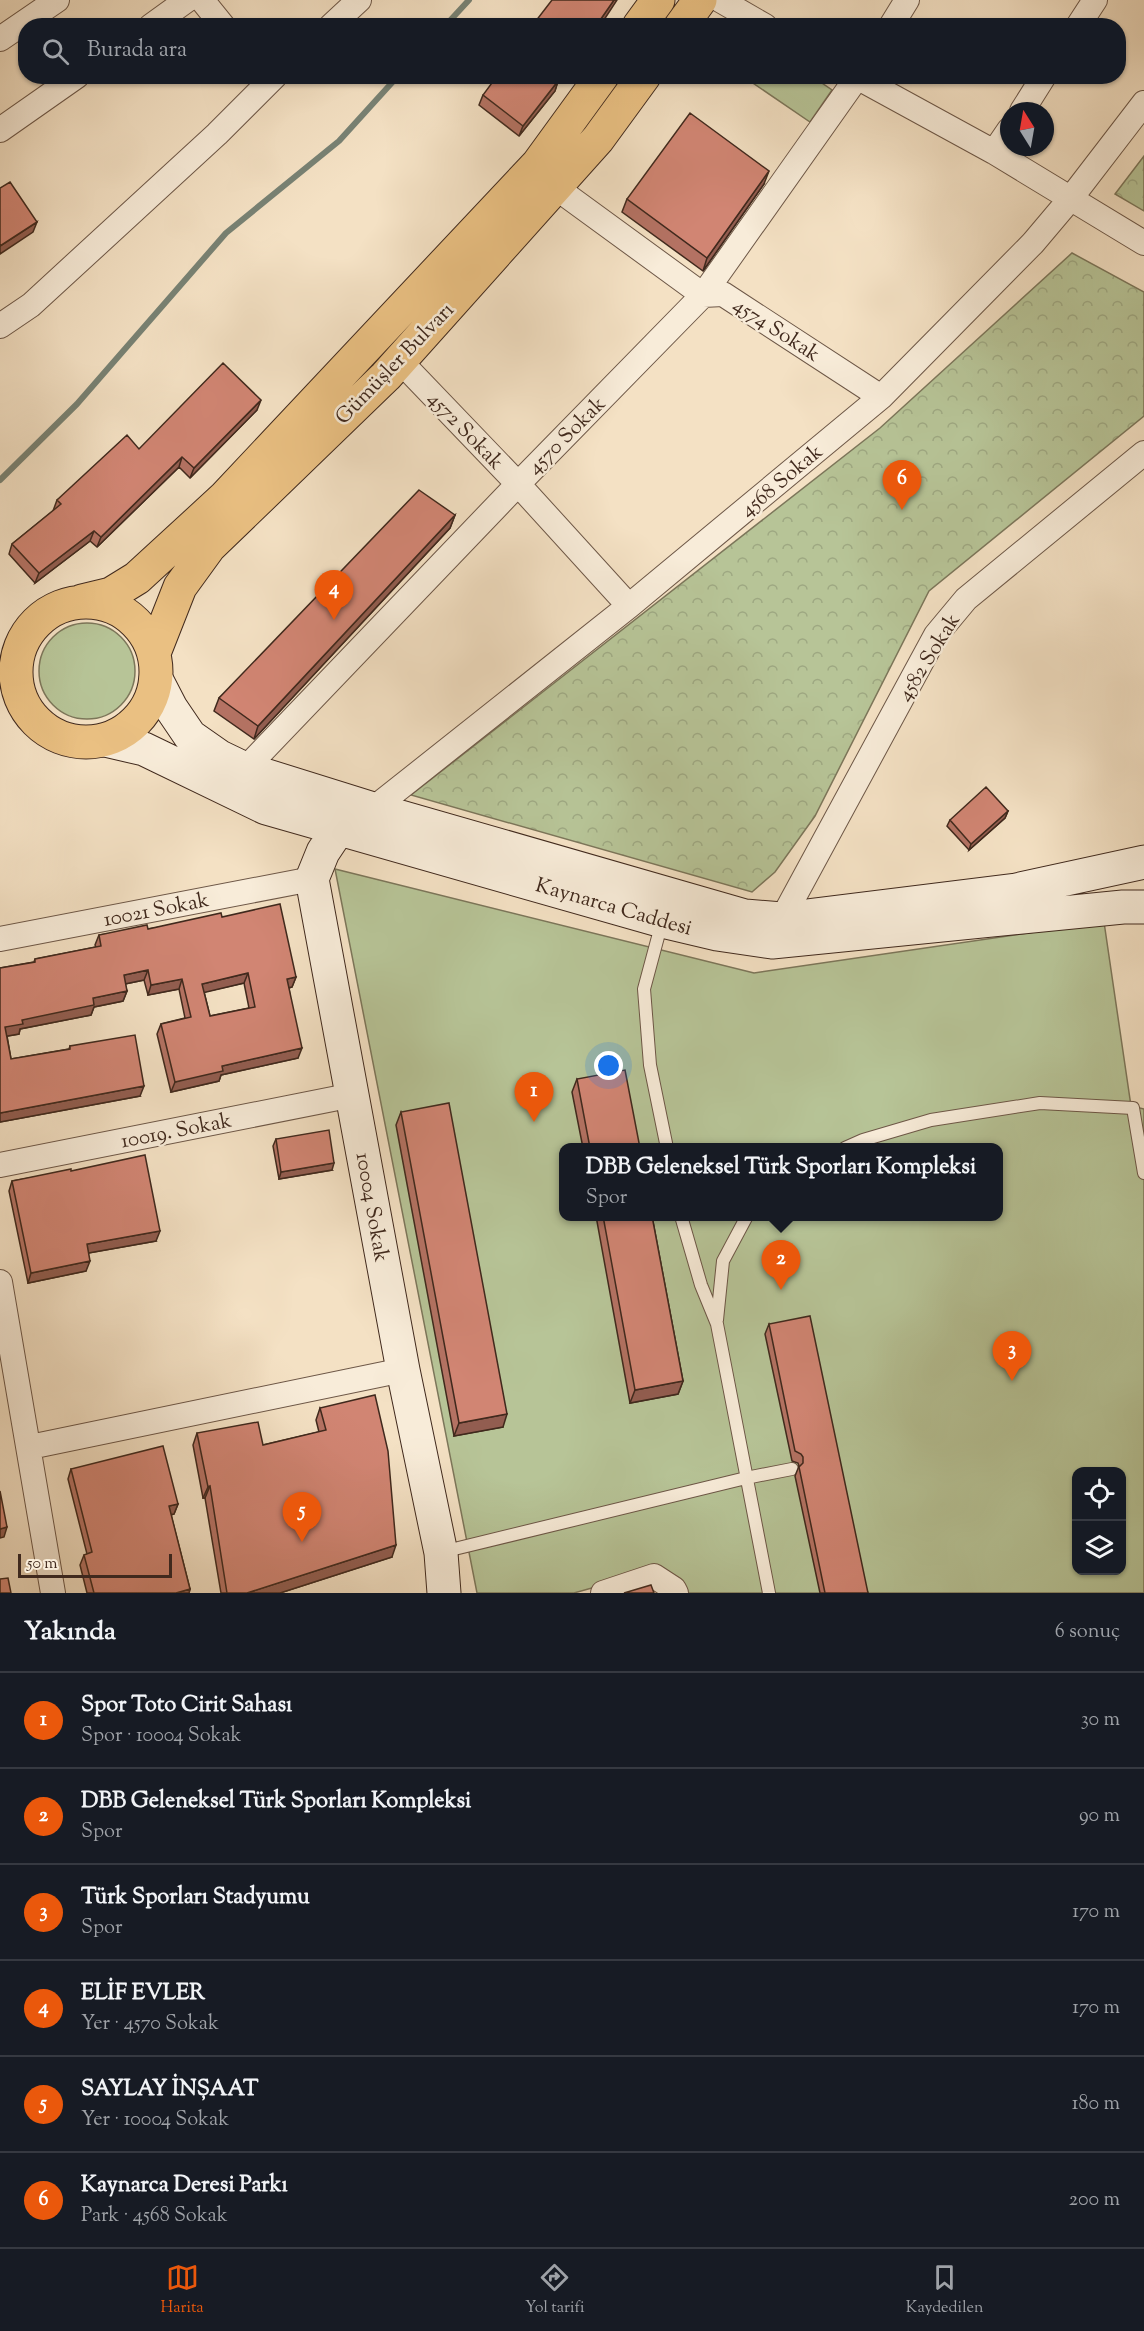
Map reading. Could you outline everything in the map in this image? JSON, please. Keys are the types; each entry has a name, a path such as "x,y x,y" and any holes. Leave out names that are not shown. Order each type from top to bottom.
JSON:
{"main road":[{"path":"645,18 658,0"},
{"path":"687,18 700,0"},
{"name":"Gümüşler Bulvarı","path":"82,601 111,594 137,578 224,498 538,164 596,84"},
{"name":"Gümüşler Bulvarı","path":"155,666 180,586 209,548 400,361 598,139 638,84"},
{"name":"Kaynarca Caddesi","path":"14,635 59,607 82,601 106,604 128,615 144,631 171,708 190,736 220,757 245,769 373,809 745,916 782,918 1016,890 1143,869"},
{"name":"Kaynarca Caddesi","path":"14,635 24,639 16,661 16,685 24,708 40,726 61,738 83,743 105,740 126,731 142,715 153,695 155,666"},
{"name":"Kaynarca Caddesi","path":"0,703 32,716"},
{"name":"Kaynarca Caddesi","path":"105,740 144,749 266,808 662,921 717,934 772,942 1111,908 1144,907"},
{"path":"312,879 323,852 339,828"},
{"name":"10004 Sokak","path":"312,879 403,1370 441,1553 444,1593"}],"street":[{"path":"31,18 57,0"},
{"path":"162,18 187,0"},
{"path":"202,0 217,18"},
{"path":"340,18 359,0"},
{"path":"720,0 751,18"},
{"path":"896,18 907,0"},
{"path":"1083,18 1095,0"},
{"path":"0,39 18,27"},
{"path":"0,130 66,84"},
{"path":"0,326 31,305 217,134 264,84"},
{"name":"4570 Sokak","path":"245,769 703,295 851,84"},
{"path":"869,84 994,152 1144,243"},
{"path":"1028,102 1039,84"},
{"name":"4568 Sokak","path":"373,809 629,606 880,397 1033,243 1071,198 1144,103"},
{"path":"994,152 1000,143"},
{"name":"4574 Sokak","path":"555,188 703,295 723,294 880,397"},
{"name":"4572 Sokak","path":"400,361 518,484 629,606"},
{"name":"4582 Sokak","path":"782,918 936,636 950,617 966,599 1144,453"},
{"name":"10021 Sokak","path":"0,939 312,879"},
{"name":"10019. Sokak","path":"0,1165 353,1095"},
{"path":"1,1295 30,1447 53,1593"},
{"path":"30,1447 403,1370"},
{"path":"603,1593 654,1576 674,1588 676,1593"}],"lane":[{"path":"662,921 644,989 650,1065 666,1143"},
{"path":"856,1143 932,1120 1040,1103 1133,1108 1144,1173"},
{"path":"682,1221 701,1285 717,1324 769,1593"},
{"path":"717,1324 723,1261 744,1221"},
{"path":"441,1553 746,1478 792,1469"}],"green space":[{"path":"754,84 823,84 832,90 810,122"},
{"path":"1144,156 1144,211 1115,194"},
{"path":"1072,253 1144,292 1144,416 929,591 815,816 775,872 752,892 411,795 880,428"},
{"path":"87,623 106,626 121,637 132,652 135,671 132,690 121,705 106,716 87,719 68,716 53,705 42,690 39,671 42,652 53,637 68,626"},
{"path":"335,869 754,973 1104,922 1131,1106 1144,1109 1144,1593 683,1593 663,1568 574,1593 477,1593"}],"building":[{"path":"552,0 614,0 602,18 538,18"},
{"path":"491,84 556,84 523,126 483,95"},
{"path":"690,113 769,171 707,258 627,199"},
{"path":"10,182 37,222 0,246 0,188"},
{"path":"223,363 261,400 194,468 182,457 101,537 94,531 39,573 12,544 61,504 57,500 127,435 139,449"},
{"path":"419,490 455,515 258,726 219,698"},
{"path":"986,787 1008,811 971,844 950,820"},
{"path":"280,904 296,977 287,979 302,1048 222,1066 223,1071 175,1082 161,1024 191,1017 182,979 151,985 148,970 124,975 127,991 93,998 94,1005 22,1020 23,1024 5,1027 11,1059 135,1035 144,1086 0,1113 0,968 101,946 99,935 147,925 148,929 221,913 222,917","holes":["248,973 255,1007 210,1016 202,984"]},
{"path":"625,1070 639,1143 589,1143 577,1079"},
{"path":"449,1103 507,1414 459,1423 401,1112"},
{"path":"329,1130 334,1163 281,1172 276,1139"},
{"path":"145,1155 160,1231 87,1244 90,1261 31,1273 12,1181"},
{"path":"604,1221 653,1221 683,1381 635,1390"},
{"path":"810,1316 868,1593 825,1593 799,1467 803,1463 803,1457 795,1451 769,1324"},
{"path":"375,1395 388,1451 396,1545 247,1593 227,1593 210,1486 208,1487 197,1433 258,1422 263,1445 326,1430 320,1408"},
{"path":"163,1446 178,1504 169,1506 190,1589 176,1593 94,1593 84,1555 92,1552 71,1469"},
{"path":"0,1491 7,1527 0,1529"},
{"path":"8,1578 11,1593 0,1593 0,1579"},
{"path":"651,1585 654,1593 624,1593"}],"waterway":[{"path":"452,18 469,0"},
{"path":"0,480 77,404 226,233 339,141 391,84"}],"place":[{"name":"Kaynarca Deresi Parkı","path":"902,510"},
{"name":"ELİF EVLER","path":"334,620"},
{"name":"Spor Toto Cirit Sahası","path":"534,1122"},
{"name":"DBB Geleneksel Türk Sporları Kompleksi","path":"781,1290"},
{"name":"Türk Sporları Stadyumu","path":"1012,1381"},
{"name":"SAYLAY İNŞAAT","path":"302,1542"}]}
